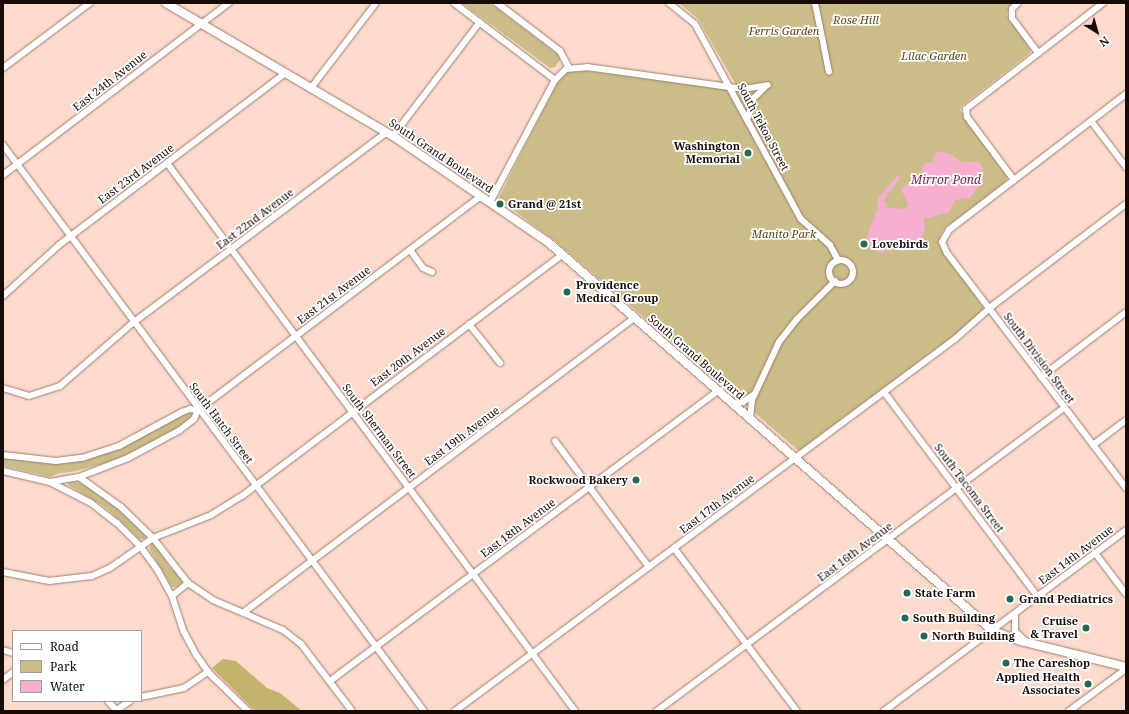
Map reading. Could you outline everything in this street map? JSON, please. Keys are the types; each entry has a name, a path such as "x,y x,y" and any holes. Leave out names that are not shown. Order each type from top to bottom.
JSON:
{"main road":[{"name":"South Grand Boulevard","path":"166,3 390,134 563,254 731,403 993,631 1027,642 1126,668"}],"street":[{"path":"3,68 90,3"},
{"name":"East 24th Avenue","path":"3,175 229,3"},
{"path":"311,88 376,3"},
{"path":"454,3 554,80"},
{"path":"498,3 560,51 569,68"},
{"name":"South Tekoa Street","path":"669,3 695,24 801,219 830,245 838,260"},
{"path":"815,3 829,72"},
{"path":"1018,3 1011,12 1014,21 1038,53"},
{"path":"1103,3 965,111 968,119 1014,180 1126,94"},
{"name":"East 22nd Avenue","path":"3,388 29,396 50,391 75,374 134,322 390,134 480,22"},
{"path":"490,202 554,80 560,73 569,68 587,68 746,89 768,85 752,98 748,119"},
{"name":"East 23rd Avenue","path":"3,296 70,236 286,73"},
{"path":"1091,121 1126,167"},
{"name":"South Hatch Street","path":"3,145 198,410 377,646 424,711"},
{"name":"South Sherman Street","path":"167,163 232,249 238,261 575,711"},
{"name":"South Division Street","path":"1014,180 948,230 943,238 946,251 1126,488"},
{"name":"East 21st Avenue","path":"198,410 481,196"},
{"name":"East 17th Avenue","path":"454,711 533,654 959,336 989,308 1126,204"},
{"path":"410,250 423,268 432,272"},
{"name":"East 20th Avenue","path":"3,572 49,581 78,579 105,571 153,538 211,515 255,485 563,254"},
{"path":"750,419 750,405 769,358 783,336 803,313 835,281 848,281 853,273 847,262 838,260 830,270 835,281"},
{"path":"1041,377 1126,312"},
{"name":"East 19th Avenue","path":"244,612 635,318"},
{"path":"469,324 500,363"},
{"name":"East 18th Avenue","path":"330,681 718,391"},
{"path":"731,403 743,402 755,392"},
{"name":"South Tacoma Street","path":"884,392 1038,597"},
{"name":"East 16th Avenue","path":"657,711 1064,408"},
{"path":"3,455 56,461 99,453 138,436 182,412 190,409 198,410 194,419 174,434 128,458 80,477 50,482"},
{"path":"1093,445 1126,420"},
{"path":"555,441 649,567"},
{"path":"3,471 50,482 91,503 140,546 172,596 190,644 208,672 248,711"},
{"path":"80,477 121,507 153,538 188,583 213,600 283,630 301,644 352,711"},
{"name":"East 14th Avenue","path":"884,711 993,631 1126,530"},
{"path":"674,548 797,711"},
{"path":"1095,554 1126,594"},
{"path":"172,596 188,583"},
{"path":"1015,614 1015,631 1027,642"},
{"path":"1069,711 1126,668"},
{"path":"142,697 184,688 208,672"},
{"path":"3,680 12,673"},
{"path":"109,702 115,711 128,702"}],"green space":[{"path":"462,3 490,3 560,56 560,60 555,67 550,68"},
{"name":"Manito Park","path":"679,3 1012,3 1007,15 1031,50 1029,54 963,105 960,110 1007,177 1005,182 945,228 940,236 940,241 984,309 956,334 799,451 554,240 498,199 560,77 566,72 579,70 722,87 736,85 698,19"},
{"path":"187,411 192,413 192,418 172,431 126,455 103,464 71,472 59,473 50,477 3,466 3,458 60,463 122,447"},
{"path":"69,481 83,483 118,508 145,535 145,539 139,539 105,507 68,485"},
{"path":"151,544 156,544 169,566 183,580 179,587 172,587 149,549"}],"shaded area":[{"path":"223,659 236,661 267,688 280,693 302,711 255,711 212,668"}],"water":[{"name":"Mirror Pond","path":"939,151 952,155 961,162 979,162 983,169 983,184 977,188 970,198 955,200 949,212 924,219 925,232 915,246 903,252 895,247 881,253 874,250 868,244 867,236 877,210 884,207 903,209 909,206 901,189 913,180 920,181 924,163 933,162 934,155"},
{"path":"899,174 899,179 883,201 888,205 877,209 878,198"}],"place":[{"name":"Washington Memorial","path":"748,153"},
{"name":"Grand @ 21st","path":"500,204"},
{"name":"Lovebirds","path":"864,244"},
{"name":"Providence Medical Group","path":"567,292"},
{"name":"Rockwood Bakery","path":"636,480"},
{"name":"State Farm","path":"907,593"},
{"name":"Grand Pediatrics","path":"1010,599"},
{"name":"South Building","path":"905,618"},
{"name":"Cruise & Travel","path":"1086,628"},
{"name":"North Building","path":"924,636"},
{"name":"The Careshop","path":"1006,663"},
{"name":"Applied Health Associates","path":"1088,684"}],"park label":[{"name":"Rose Hill","path":"856,20"},
{"name":"Ferris Garden","path":"784,31"},
{"name":"Lilac Garden","path":"934,56"}]}
